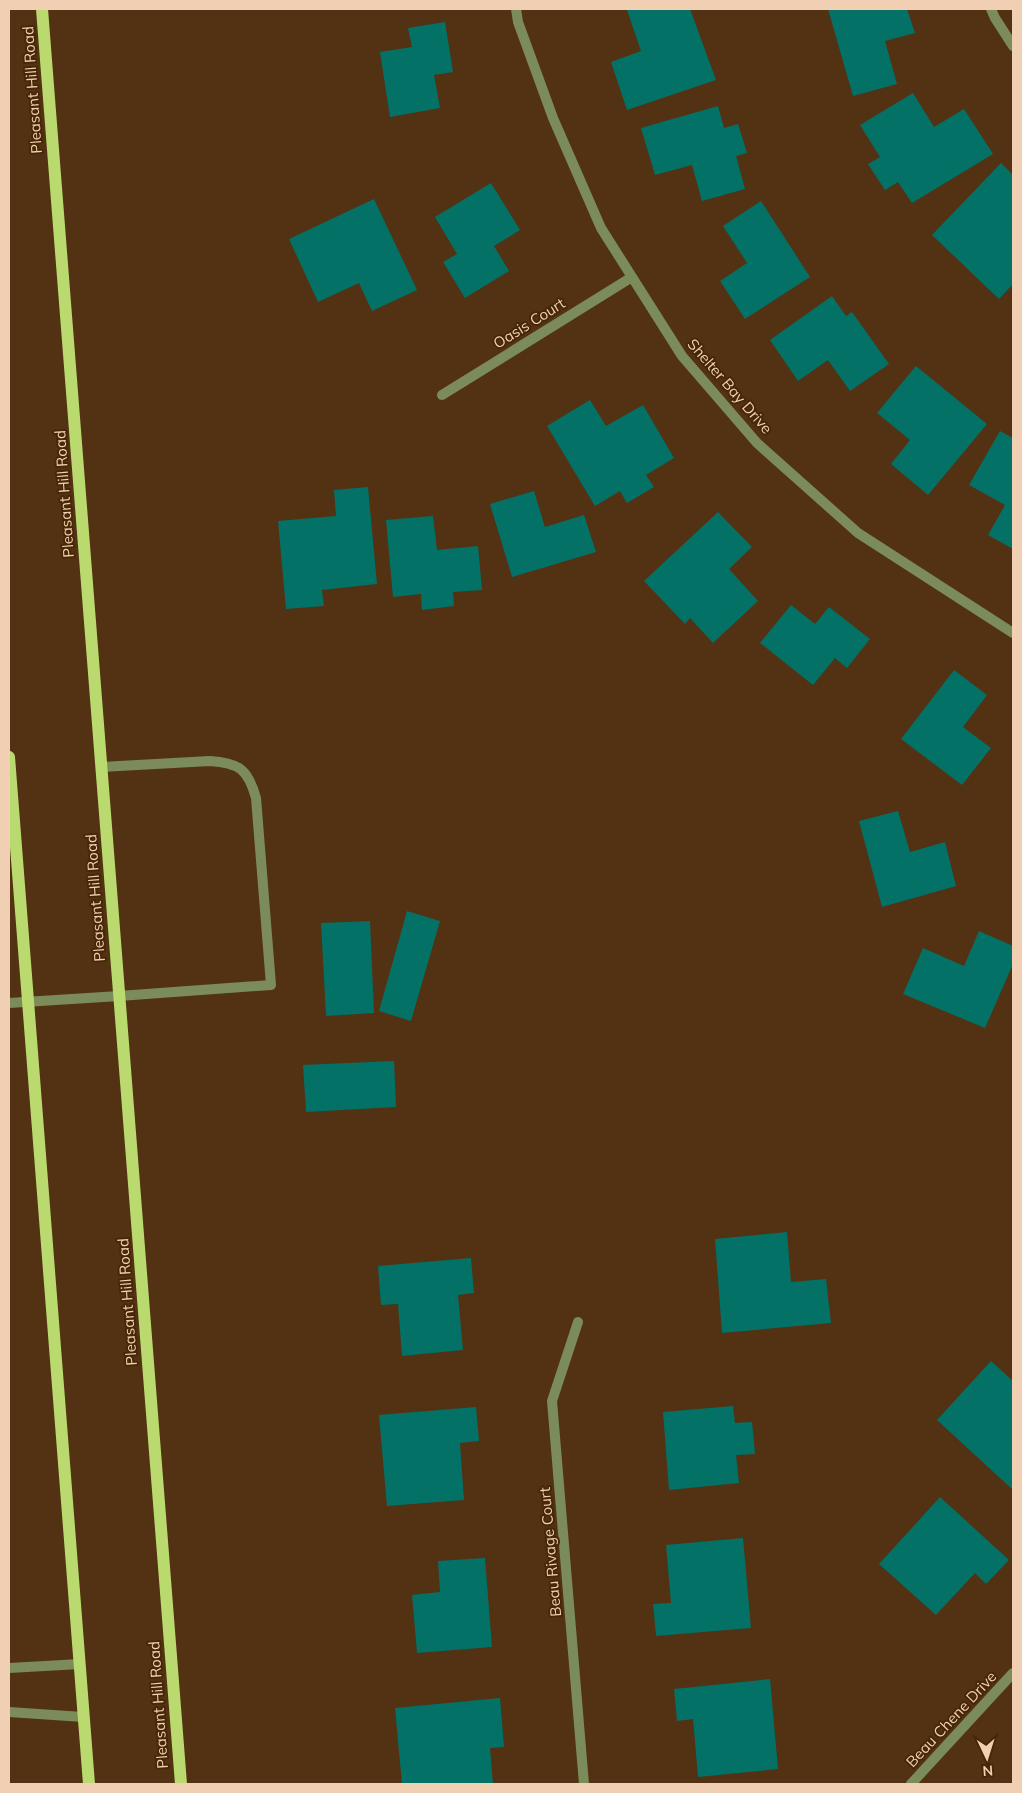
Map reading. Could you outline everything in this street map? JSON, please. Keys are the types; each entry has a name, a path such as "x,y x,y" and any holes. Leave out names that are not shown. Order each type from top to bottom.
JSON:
{"main road":[{"name":"Pleasant Hill Road","path":"42,9 181,1784"},
{"path":"9,756 89,1784"}],"street":[{"name":"Shelter Bay Drive","path":"516,9 518,22 553,118 601,228 682,356 757,442 858,533 1013,633"},
{"path":"991,9 1013,46"},
{"name":"Oasis Court","path":"442,395 632,278"},
{"path":"9,1003 271,985 256,798 248,776 239,766 226,762 210,761 101,767"},
{"name":"Beau Rivage Court","path":"578,1322 552,1401 584,1784"},
{"path":"9,1668 80,1664"},
{"name":"Beau Chene Drive","path":"911,1784 1013,1673"},
{"path":"9,1712 83,1717"}],"building":[{"path":"690,9 716,80 627,110 611,62 641,51 627,10"},
{"path":"828,9 907,9 915,33 885,41 897,84 853,96"},
{"path":"445,22 453,72 434,75 440,108 390,117 380,52 412,47 408,28"},
{"path":"913,93 934,127 964,109 993,154 912,203 898,182 885,190 868,164 880,157 860,125"},
{"path":"718,106 724,128 738,124 747,153 736,156 745,189 702,201 692,165 655,175 641,128"},
{"path":"1001,163 1013,175 1013,284 999,299 932,235"},
{"path":"491,183 520,230 494,246 509,271 465,298 443,262 457,254 435,217"},
{"path":"374,199 417,290 372,311 359,283 318,302 289,239"},
{"path":"761,201 810,277 745,319 720,281 747,263 723,226"},
{"path":"832,296 846,316 852,312 889,364 850,391 828,360 798,381 770,340"},
{"path":"916,366 987,424 928,495 891,464 910,440 877,413"},
{"path":"590,400 606,426 643,405 674,458 646,475 654,487 627,503 620,491 595,506 547,426"},
{"path":"1000,431 1013,438 1013,549 988,535 1005,505 969,485"},
{"path":"368,487 377,584 322,590 324,606 286,609 278,521 336,516 334,490"},
{"path":"534,491 545,527 584,515 596,552 512,577 490,504"},
{"path":"718,512 752,547 729,569 758,601 713,643 690,618 685,624 644,581"},
{"path":"433,516 437,550 478,546 482,590 453,592 454,606 422,610 421,594 393,597 386,520"},
{"path":"791,605 815,624 829,607 870,639 847,668 835,658 813,685 760,643"},
{"path":"954,670 987,695 963,727 991,748 962,785 901,739"},
{"path":"898,811 910,852 945,842 956,886 882,907 859,821"},
{"path":"407,911 440,921 411,1021 379,1011"},
{"path":"370,921 374,1013 326,1016 321,923"},
{"path":"979,931 1013,946 1013,964 985,1028 903,994 923,948 964,966"},
{"path":"394,1061 396,1107 306,1112 303,1065"},
{"path":"787,1232 791,1282 826,1279 831,1323 722,1333 715,1239"},
{"path":"471,1258 474,1293 458,1295 463,1350 402,1356 398,1304 381,1305 378,1266"},
{"path":"991,1361 1013,1381 1013,1490 937,1420"},
{"path":"733,1406 735,1423 752,1422 755,1454 736,1455 739,1483 669,1490 663,1412"},
{"path":"476,1407 479,1441 460,1443 464,1500 387,1506 379,1415"},
{"path":"940,1497 1009,1560 986,1584 975,1573 936,1615 879,1564"},
{"path":"743,1538 751,1628 656,1636 653,1604 671,1603 666,1545"},
{"path":"485,1558 492,1647 417,1653 412,1595 440,1592 438,1561"},
{"path":"770,1679 778,1769 698,1777 693,1719 677,1721 674,1689"},
{"path":"500,1698 504,1747 490,1748 493,1784 402,1784 395,1708"}]}
